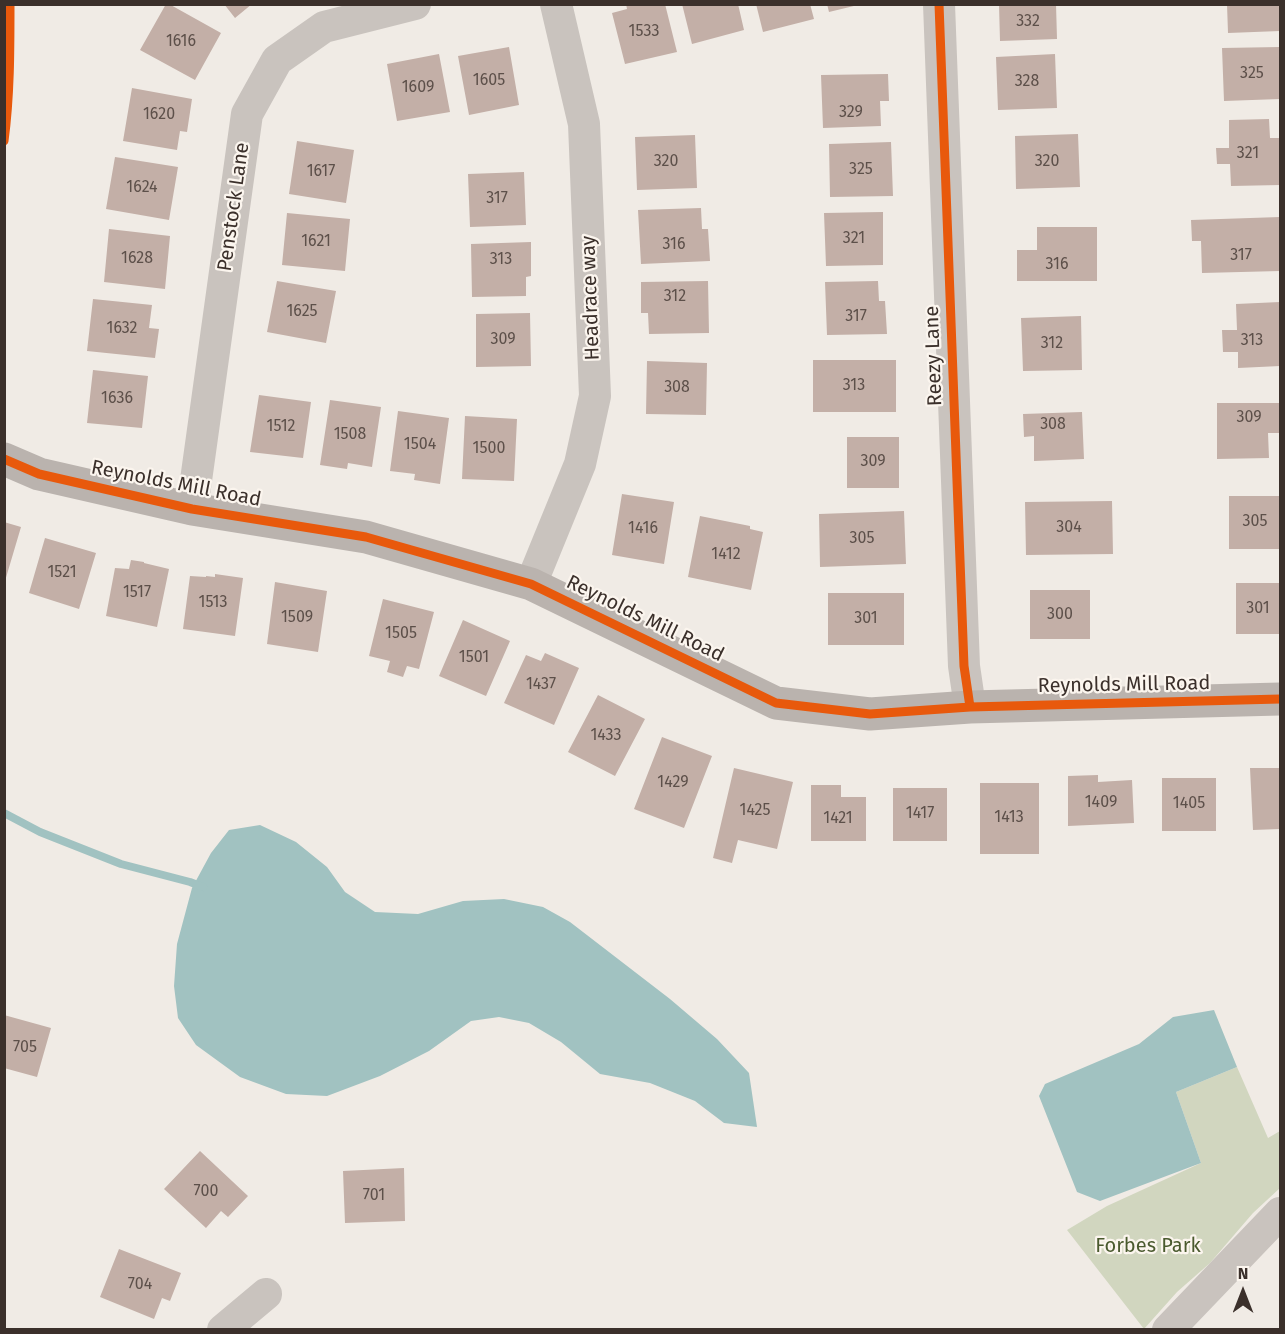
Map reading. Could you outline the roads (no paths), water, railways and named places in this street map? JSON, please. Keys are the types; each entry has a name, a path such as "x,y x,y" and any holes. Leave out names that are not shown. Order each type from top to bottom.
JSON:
{"street":[{"name":"Penstock Lane","path":"192,509 247,114 277,60 324,27 415,4"},
{"name":"Headrace way","path":"531,584 580,464 594,396 584,124 556,4"},
{"name":"Reezy Lane","path":"939,4 964,666 970,707"},
{"name":"Reynolds Mill Road","path":"4,459 39,474 192,509 366,537 531,584 776,703 870,714 970,707 1281,699"},
{"path":"1168,1329 1281,1213"},
{"path":"223,1329 266,1294"}],"water":[{"path":"260,825 296,842 327,867 345,892 375,912 418,914 463,901 504,899 543,907 570,922 670,999 717,1039 749,1073 757,1127 724,1123 695,1101 650,1083 600,1074 561,1042 529,1023 499,1017 471,1021 429,1051 380,1076 327,1096 286,1094 240,1077 196,1045 178,1018 174,986 177,944 192,888 211,853 229,830"},
{"path":"1214,1010 1237,1067 1176,1092 1201,1163 1100,1201 1077,1192 1039,1096 1045,1084 1139,1044 1173,1017"}],"waterway":[{"path":"4,813 40,832 121,864 203,887"}],"park label":[{"name":"Forbes Park","path":"1148,1246"}]}
